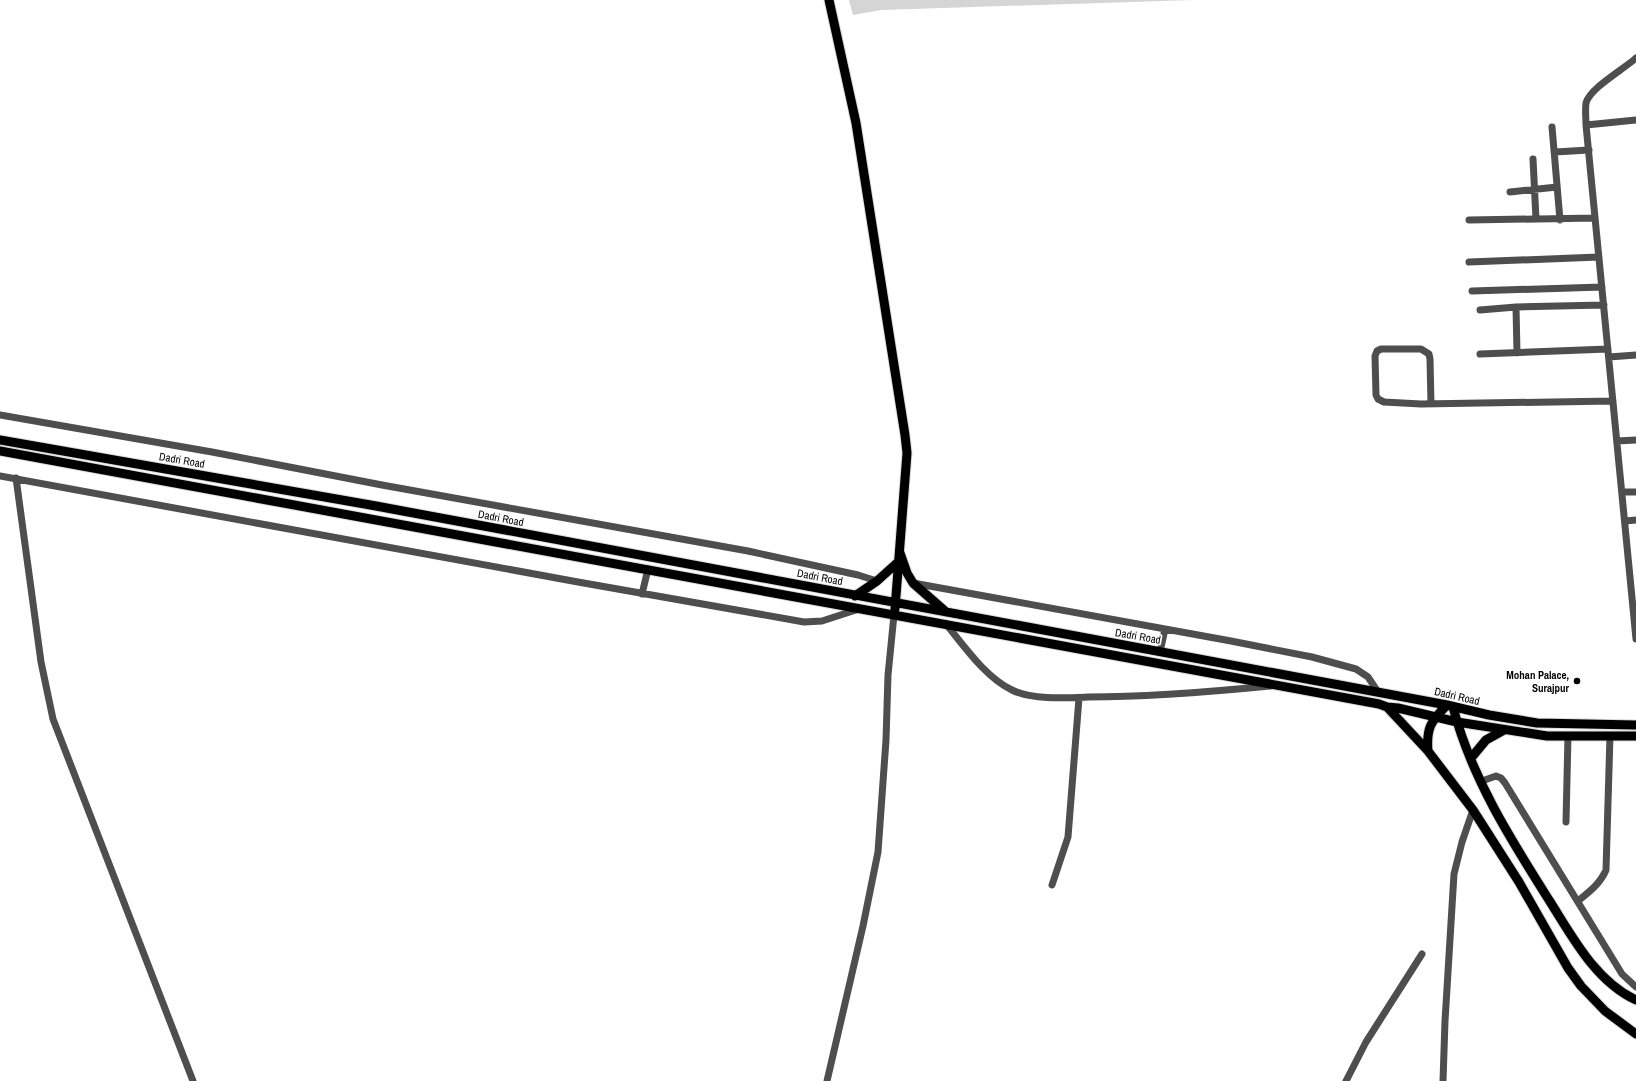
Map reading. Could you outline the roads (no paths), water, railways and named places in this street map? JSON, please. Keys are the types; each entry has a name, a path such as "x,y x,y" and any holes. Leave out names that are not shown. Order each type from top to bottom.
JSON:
{"main road":[{"path":"829,0 856,123 907,453 894,615"},
{"name":"Dadri Road","path":"0,440 376,506 895,604 1161,646 1489,715 1537,723 1636,725"},
{"name":"Dadri Road","path":"0,451 1278,685 1383,705 1457,722 1547,736 1636,736"},
{"path":"900,551 907,573 913,583 948,613"},
{"path":"855,596 877,581 897,563"},
{"path":"1383,705 1428,751 1473,810 1519,882 1568,968 1581,986 1605,1011 1636,1034"},
{"path":"1428,751 1427,737 1431,723 1436,716 1450,706 1471,758 1504,826 1556,911 1593,966 1626,996 1636,1000"},
{"path":"1471,758 1486,740 1504,730"}],"street":[{"path":"1636,58 1591,94 1586,103 1586,126 1622,492 1632,567 1636,639"},
{"path":"1586,126 1636,120"},
{"path":"1552,127 1560,220"},
{"path":"1555,152 1589,150"},
{"path":"1533,159 1536,219"},
{"path":"1510,192 1557,187"},
{"path":"1469,220 1560,220 1595,218"},
{"path":"1469,262 1599,257"},
{"path":"1472,292 1602,286"},
{"path":"1480,310 1516,307 1604,305"},
{"path":"1516,307 1517,353"},
{"path":"1431,404 1429,354 1421,349 1381,349 1377,351 1375,356 1376,395 1378,400 1384,402 1431,404 1613,401"},
{"path":"1480,354 1608,349"},
{"path":"1609,357 1636,355"},
{"path":"0,415 212,452 382,485 748,551 858,575 877,581"},
{"path":"1617,441 1636,440"},
{"path":"0,476 642,594 804,622 822,620 861,608"},
{"path":"16,478 41,662 53,719 194,1081"},
{"path":"1622,492 1636,492"},
{"path":"1625,521 1636,520"},
{"path":"642,594 648,569"},
{"path":"913,583 1165,629 1312,658 1356,669 1368,677 1378,692"},
{"path":"827,1081 863,926 878,852 886,740 888,676 894,615"},
{"path":"946,624 970,653 997,681 1012,691 1032,695 1079,698 1178,695 1278,685"},
{"path":"1161,646 1165,629"},
{"path":"1052,885 1068,837 1079,698"},
{"path":"1566,822 1568,736"},
{"path":"1578,901 1598,884 1606,870 1610,736"},
{"path":"1482,781 1496,776 1501,778 1622,974 1636,987"},
{"path":"1443,1081 1454,874 1462,842 1473,810"},
{"path":"1346,1081 1366,1042 1422,954"}],"place":[{"name":"Mohan Palace, Surajpur","path":"1577,681"}]}
